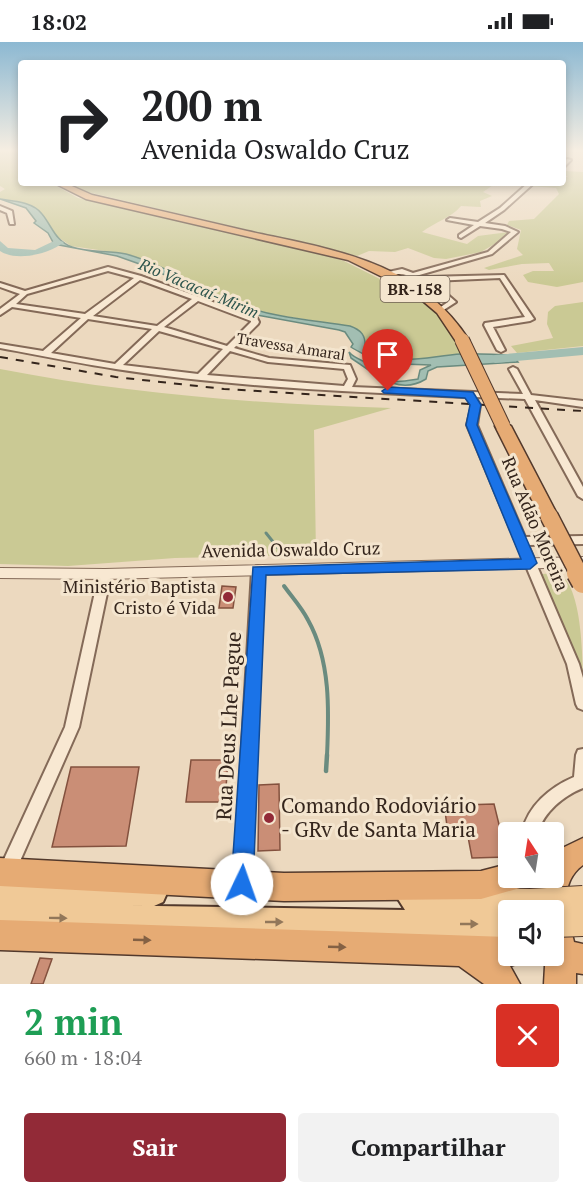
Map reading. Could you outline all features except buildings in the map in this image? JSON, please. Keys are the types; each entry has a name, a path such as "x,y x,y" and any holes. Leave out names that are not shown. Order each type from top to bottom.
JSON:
{"highway":[{"name":"BR-158","path":"84,195 315,248 352,258 387,273 409,278 442,309 462,340 502,426 583,582"},
{"path":"547,900 551,884 562,864 574,853"},
{"path":"2,878 294,887 481,885 498,881"},
{"path":"0,935 498,952"},
{"path":"466,952 493,970 504,984"}],"main road":[{"path":"2,878 498,906"},
{"path":"564,904 583,899"},
{"path":"0,916 232,922 498,924"},
{"path":"564,924 583,923"}],"street":[{"path":"461,236 482,224 517,195"},
{"path":"0,208 10,212 12,223"},
{"path":"409,278 490,253 515,232 511,228 450,220"},
{"path":"0,313 25,293 108,269 139,277 198,298 255,322 200,377"},
{"path":"409,278 502,276 530,319 488,325 501,350"},
{"path":"44,355 85,318 139,277"},
{"path":"409,278 427,279 453,302 442,309"},
{"path":"0,285 25,293"},
{"path":"117,367 158,328 198,298"},
{"name":"Travessa Amaral","path":"11,305 158,328 226,350 268,360 347,367 352,379 347,389 529,397 583,404"},
{"path":"0,346 117,367 200,377 347,389"},
{"path":"513,369 583,496"},
{"path":"352,379 388,391"},
{"name":"Rua Adão Moreira","path":"469,394 476,405 471,425 573,664 583,704"},
{"path":"521,542 583,540"},
{"name":"Avenida Oswaldo Cruz","path":"0,573 105,574 583,562"},
{"name":"Rua Deus Lhe Pague","path":"242,884 258,570"},
{"path":"2,878 72,727 105,574"},
{"path":"533,822 565,787 582,781 583,755"}],"shaded area":[{"path":"0,195 73,195 291,245 344,261 424,301 441,317 462,354 412,360 376,354 365,348 359,330 350,326 271,314 238,304 171,271 126,254 71,246 55,235 41,213 17,201 0,199"},
{"path":"100,195 490,195 492,196 480,201 481,207 461,206 453,214 422,232 467,244 478,236 509,232 508,236 481,252 446,259 434,258 408,248 395,252 369,251 357,256"},
{"path":"558,195 583,195 583,282 557,287 528,282 523,275 533,271 554,271 549,263 522,264 489,270 484,268 523,255 517,249 521,230 507,225 509,221 534,219"},
{"path":"583,302 583,346 517,353 511,346 553,338 547,324 548,312 555,306"},
{"path":"0,369 97,385 194,396 293,404 391,408 314,430 316,555 175,558 68,566 0,564"},
{"path":"558,573 566,580 577,608 582,644 583,692 549,593 540,577 542,574"}],"water":[{"path":"0,199 34,207 62,241 76,248 54,244 48,233 34,223 36,221 26,208"},
{"name":"Rio Vacacaí-Mirim","path":"87,250 126,254 141,259 252,309 293,318 350,326 362,334 365,348 389,358 412,359 480,354 512,355 518,362 437,367 428,371 426,379 415,384 395,384 368,370 351,358 349,352 382,373 380,375 384,378 393,381 418,379 420,370 431,365 374,363 351,347 353,344 345,332 246,313 148,267 117,256"}],"waterway":[{"path":"0,244 5,251 37,253 59,242"},
{"name":"Rio Vacacaí-Mirim","path":"495,359 583,351"},
{"path":"266,533 278,548"},
{"path":"284,586 306,616 321,652 328,704 327,756"},
{"path":"326,771 327,755"}],"railway":[{"path":"0,357 116,377 224,389 583,411"}],"place":[{"name":"Ministério Baptista Cristo é Vida","path":"228,597"},
{"name":"Comando Rodoviário - GRv de Santa Maria","path":"269,818"}],"route":[{"path":"242,884 258,570 530,563 471,425 476,405 469,394 388,391"}]}
